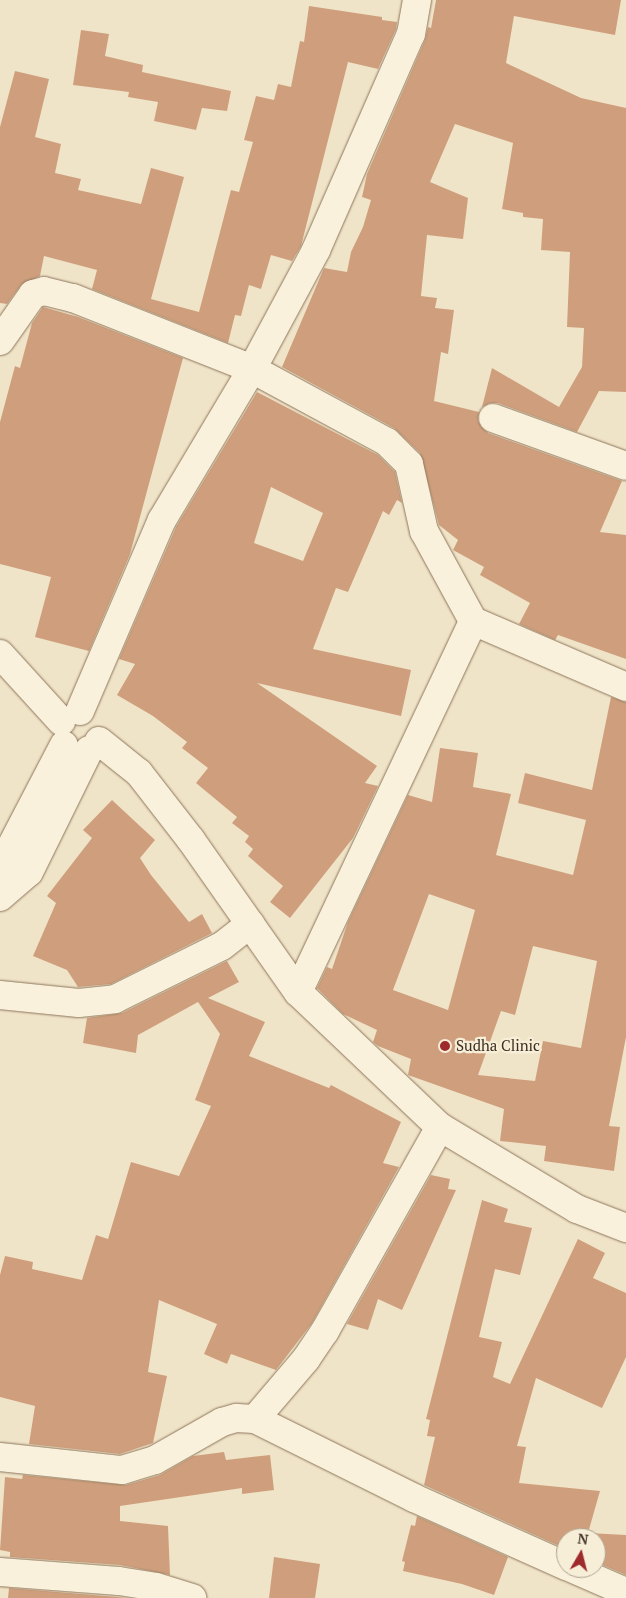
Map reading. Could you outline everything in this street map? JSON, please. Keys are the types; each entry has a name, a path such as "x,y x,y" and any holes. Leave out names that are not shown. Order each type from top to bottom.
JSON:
{"street":[{"path":"0,896 29,872 79,734 162,520 252,369 316,250 412,34 417,0"},
{"path":"0,340 24,302 33,294 44,291 73,298 252,369 399,451 410,464 424,530 473,621 626,688"},
{"path":"493,418 626,466"},
{"path":"298,992 473,621"},
{"path":"0,654 79,734 139,773 298,992 440,1127 577,1209 626,1228"},
{"path":"0,995 80,1003 115,999 222,946 250,924"},
{"path":"255,1418 306,1359 325,1331 440,1127"},
{"path":"0,1457 122,1470 155,1460 222,1422 236,1418 255,1418 414,1498 556,1562"},
{"path":"0,1572 119,1581 156,1587 192,1598"},
{"path":"594,1578 626,1592"}],"building":[{"path":"436,0 621,0 615,35 514,16 506,63 581,98 626,108 626,392 599,391 577,432 498,403 490,403 482,407 492,368 559,407 582,367 584,328 567,327 570,252 541,250 543,219 523,217 523,213 502,209 513,143 455,124 430,182 468,198 463,239 427,235 421,296 437,298 435,308 454,310 448,354 441,352 434,401 479,412 478,421 488,433 622,481 600,532 626,535 626,659 558,635 555,640 519,624 530,603 480,575 484,567 453,550 458,540 439,525 420,453 394,428 282,367 324,268 347,272 351,252 363,227 371,200 362,197 367,174 425,40 428,27 431,28"},
{"path":"309,6 382,17 382,20 397,22 396,29 378,69 348,62 301,246 292,261 271,255 261,289 249,285 241,316 235,315 228,343 92,289 97,270 44,256 40,276 21,285 7,304 0,303 0,127 15,71 49,79 35,137 61,144 55,173 81,179 78,190 141,204 151,168 184,177 151,299 199,312 231,190 239,192 253,142 244,140 256,96 274,100 278,84 291,87 300,41 304,42"},
{"path":"81,30 109,34 105,56 143,65 142,72 231,91 227,111 202,108 196,130 154,121 158,102 128,97 129,92 73,85"},
{"path":"43,307 78,317 183,358 130,554 89,651 35,637 51,577 0,564 0,422 15,366 20,368 32,323"},
{"path":"257,392 378,455 395,472 402,503 397,500 389,515 383,511 348,592 336,588 313,649 411,670 401,716 257,683 377,766 365,783 378,786 353,838 290,918 270,902 283,886 248,856 253,849 245,842 249,836 232,823 237,817 196,783 208,768 182,748 187,742 153,716 117,695 135,664 119,659 176,527","holes":["271,487 323,513 303,561 254,543"]},
{"path":"611,697 626,702 626,1037 609,1126 620,1127 614,1171 544,1161 546,1146 500,1141 504,1109 408,1075 411,1059 378,1046 373,1042 377,1030 343,1014 317,988 327,967 332,969 348,922 408,795 432,802 440,748 478,753 473,787 511,794 496,855 573,875 586,820 518,803 525,773 592,790","holes":["429,894 475,910 448,1010 393,990","533,946 597,961 581,1048 543,1041 535,1081 478,1075 501,1011 515,1015"]},
{"path":"112,800 155,840 140,858 151,875 189,922 202,914 212,933 111,984 78,987 67,970 33,956 56,903 47,896 92,838 83,830"},
{"path":"227,961 239,982 208,998 265,1022 249,1056 329,1088 331,1085 401,1122 383,1163 399,1167 312,1323 276,1370 231,1354 227,1364 204,1354 217,1324 159,1300 148,1372 167,1376 153,1443 120,1454 29,1444 35,1406 0,1397 0,1275 5,1256 33,1262 32,1269 82,1280 96,1235 108,1239 131,1162 179,1176 211,1106 195,1100 220,1034 198,1002 138,1035 136,1053 83,1043 87,1018 122,1013"},
{"path":"431,1175 450,1179 448,1189 456,1190 402,1310 378,1299 368,1330 347,1324"},
{"path":"482,1200 508,1209 504,1222 532,1228 520,1275 495,1269 479,1337 502,1342 493,1377 510,1384 578,1239 605,1253 593,1278 626,1293 626,1357 602,1408 536,1378 517,1446 526,1447 519,1483 600,1491 589,1528 556,1528 556,1544 424,1485 435,1437 427,1436 430,1420 426,1419"},
{"path":"224,1452 226,1460 270,1455 274,1490 242,1494 242,1488 120,1506 120,1521 168,1526 170,1575 120,1565 10,1557 10,1552 0,1550 5,1477 22,1479 23,1475 126,1485 160,1475 193,1456"},
{"path":"417,1516 508,1557 494,1595 462,1584 403,1571 405,1562 402,1561 411,1525 415,1526"},
{"path":"606,1534 626,1535 626,1575 606,1566"},
{"path":"274,1557 320,1564 315,1598 269,1598"},
{"path":"9,1588 117,1597 126,1598 8,1598"}],"place":[{"name":"Sudha Clinic","path":"445,1046"}]}
